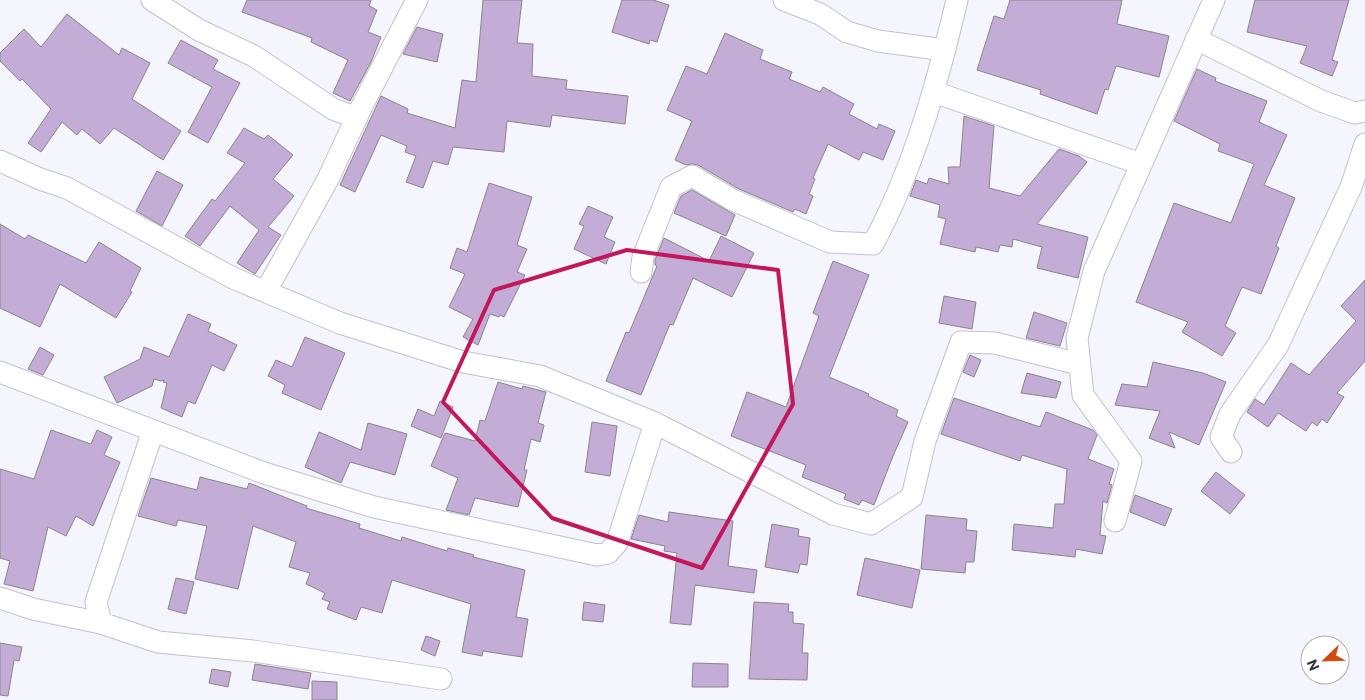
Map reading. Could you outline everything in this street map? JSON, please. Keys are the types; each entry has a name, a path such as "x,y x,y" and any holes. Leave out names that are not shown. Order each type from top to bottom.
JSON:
{"street":[{"path":"152,0 200,30 254,56 333,109 357,118"},
{"path":"266,291 328,179 417,0"},
{"path":"784,0 820,14 847,32 878,42 945,50"},
{"path":"642,272 643,257 671,187 692,176 733,200 830,242 873,244 890,212 934,92 957,0"},
{"path":"1116,521 1131,461 1083,395 1077,338 1094,271 1214,0"},
{"path":"1196,39 1321,101 1355,113 1365,111"},
{"path":"934,92 1141,164"},
{"path":"1231,452 1221,437 1230,414 1278,345 1351,187 1365,144"},
{"path":"0,162 67,188 233,278 340,323 463,362 540,376 655,423 833,514 871,524 912,497 925,441 961,342 995,343 1079,364"},
{"path":"0,372 264,473 374,507 597,556 608,553 617,543 655,423"},
{"path":"101,623 96,602 153,431"},
{"path":"0,598 33,609 101,623 158,642 253,651 441,679"}],"highlighted area":[{"path":"627,250 778,270 793,404 702,568 552,518 443,402 494,290"}],"building":[{"path":"247,0 371,0 369,6 377,10 368,32 381,37 371,62 350,101 333,93 348,60 311,42 312,38 242,12"},
{"path":"483,0 522,0 517,43 533,44 532,76 567,80 566,89 628,96 625,124 552,115 550,127 507,121 504,152 453,147 448,165 433,161 423,188 406,182 416,156 405,152 407,146 381,135 355,192 340,185 381,96 408,109 407,113 455,128 462,80 476,82"},
{"path":"622,0 653,0 669,5 657,42 650,40 649,44 612,32"},
{"path":"1010,0 1122,0 1117,24 1169,36 1159,77 1116,66 1108,90 1105,89 1097,114 1040,94 1041,90 977,70 994,16 1004,19"},
{"path":"1255,0 1349,0 1332,60 1338,62 1332,76 1300,63 1307,46 1247,32"},
{"path":"67,14 119,55 122,48 150,63 132,99 181,131 163,160 114,128 100,144 82,129 77,135 62,122 41,152 28,143 51,109 22,79 20,81 0,61 0,53 24,29 41,47"},
{"path":"417,27 443,34 437,62 403,54"},
{"path":"725,33 763,50 760,59 792,72 789,79 820,92 823,87 854,104 849,114 877,129 879,124 895,131 883,160 863,152 859,160 828,144 813,178 815,179 809,194 813,196 806,214 795,209 793,212 739,189 698,165 686,165 675,160 692,121 667,110 686,66 707,74"},
{"path":"181,40 218,60 213,69 240,83 208,143 188,132 212,87 168,63"},
{"path":"1197,69 1216,78 1215,81 1267,101 1259,122 1287,135 1264,185 1295,198 1276,246 1279,248 1261,294 1242,287 1225,326 1236,333 1222,356 1182,332 1188,322 1136,302 1174,203 1231,223 1254,164 1218,151 1220,144 1174,121"},
{"path":"964,116 994,126 989,188 1020,196 1059,149 1079,156 1087,162 1037,224 1088,237 1078,278 1037,268 1042,247 1013,239 1012,247 1000,245 998,252 976,247 975,252 940,244 946,219 938,217 940,205 910,196 916,180 927,184 929,178 949,184 948,167 960,167"},
{"path":"244,128 264,139 268,135 293,155 273,179 294,196 268,227 281,235 255,274 237,263 259,230 230,206 200,246 185,236 212,199 215,201 245,163 227,153"},
{"path":"157,171 183,185 162,226 136,211"},
{"path":"489,183 532,197 517,245 527,249 517,272 525,275 504,317 490,314 478,345 463,337 473,319 449,307 465,274 450,268 457,248 467,252"},
{"path":"692,190 735,215 726,236 674,213 681,196"},
{"path":"588,206 613,217 604,237 615,242 606,264 574,249 584,226 579,224"},
{"path":"0,224 25,239 28,235 86,263 99,242 141,268 130,291 132,292 116,318 60,284 40,327 0,308"},
{"path":"721,236 754,253 732,297 693,278 673,325 670,324 641,395 606,381 626,332 629,333 657,266 655,265 655,260 664,238 709,261"},
{"path":"833,261 869,275 829,377 869,394 868,396 898,410 896,416 908,422 874,505 862,500 859,505 844,499 846,494 802,477 806,465 731,436 747,392 786,407 819,316 813,313"},
{"path":"1365,280 1365,361 1337,393 1344,397 1327,423 1322,419 1317,426 1312,422 1306,431 1278,413 1268,427 1247,412 1255,399 1264,405 1291,363 1309,375 1356,321 1341,306"},
{"path":"944,296 976,302 972,329 939,323"},
{"path":"1034,312 1067,323 1060,346 1026,338"},
{"path":"188,314 211,324 208,331 237,345 224,371 212,365 195,404 188,401 182,417 161,408 167,383 163,382 164,380 154,379 152,386 117,403 104,377 140,359 144,347 169,357"},
{"path":"305,337 345,353 321,410 282,393 285,385 268,376 276,360 292,367"},
{"path":"40,347 54,355 43,375 28,369"},
{"path":"970,355 981,360 974,377 963,372"},
{"path":"1153,362 1203,373 1226,382 1199,445 1169,432 1175,448 1149,438 1160,411 1115,405 1122,384 1147,387"},
{"path":"1027,373 1061,382 1056,398 1021,393"},
{"path":"498,382 522,389 523,386 546,392 538,423 544,425 540,442 531,439 524,470 527,470 518,507 475,498 469,515 446,510 458,478 431,466 445,433 475,441 480,420 485,421"},
{"path":"954,398 1040,427 1046,412 1093,430 1097,435 1088,459 1114,469 1109,484 1112,485 1107,503 1103,501 1100,535 1106,536 1102,554 1076,549 1075,557 1012,550 1014,524 1053,528 1055,504 1064,504 1067,469 1022,455 1020,461 941,434"},
{"path":"440,401 453,407 441,438 411,426 418,409 434,416"},
{"path":"592,422 617,426 610,476 585,472"},
{"path":"368,423 407,434 395,475 350,462 341,483 305,467 319,432 361,450"},
{"path":"51,430 91,444 97,430 112,437 104,455 120,462 93,526 76,516 66,536 48,527 33,591 4,584 10,561 0,558 0,469 34,479"},
{"path":"1216,472 1245,495 1230,514 1201,491"},
{"path":"200,477 247,489 249,483 307,506 306,508 360,524 359,528 401,541 402,537 447,551 448,548 474,555 473,557 525,570 516,617 528,619 522,657 483,651 482,656 462,652 471,604 392,580 382,613 361,607 356,620 327,609 330,602 322,599 325,593 306,584 310,573 289,567 296,542 253,526 238,589 195,579 207,526 178,520 176,526 138,516 151,478 197,490"},
{"path":"1135,495 1172,509 1165,526 1130,512"},
{"path":"669,512 733,521 728,566 757,570 754,593 695,585 691,625 670,623 677,553 664,551 665,546 631,539 639,515 668,522"},
{"path":"926,515 967,519 966,530 977,531 974,562 966,562 965,573 921,569"},
{"path":"772,524 799,529 798,536 810,538 807,565 800,564 798,573 765,567"},
{"path":"865,558 920,570 912,608 857,595"},
{"path":"176,578 194,582 186,614 168,609"},
{"path":"584,602 605,605 603,622 582,620"},
{"path":"754,602 789,604 788,612 793,612 793,623 804,624 802,653 808,653 807,680 749,679"},
{"path":"426,636 440,641 435,656 421,650"},
{"path":"0,643 22,647 19,661 14,660 8,696 0,695"},
{"path":"693,663 728,664 728,687 692,687"},
{"path":"255,664 311,673 308,689 252,680"},
{"path":"212,669 231,672 228,687 209,683"},
{"path":"312,681 337,682 337,700 312,700"}]}
